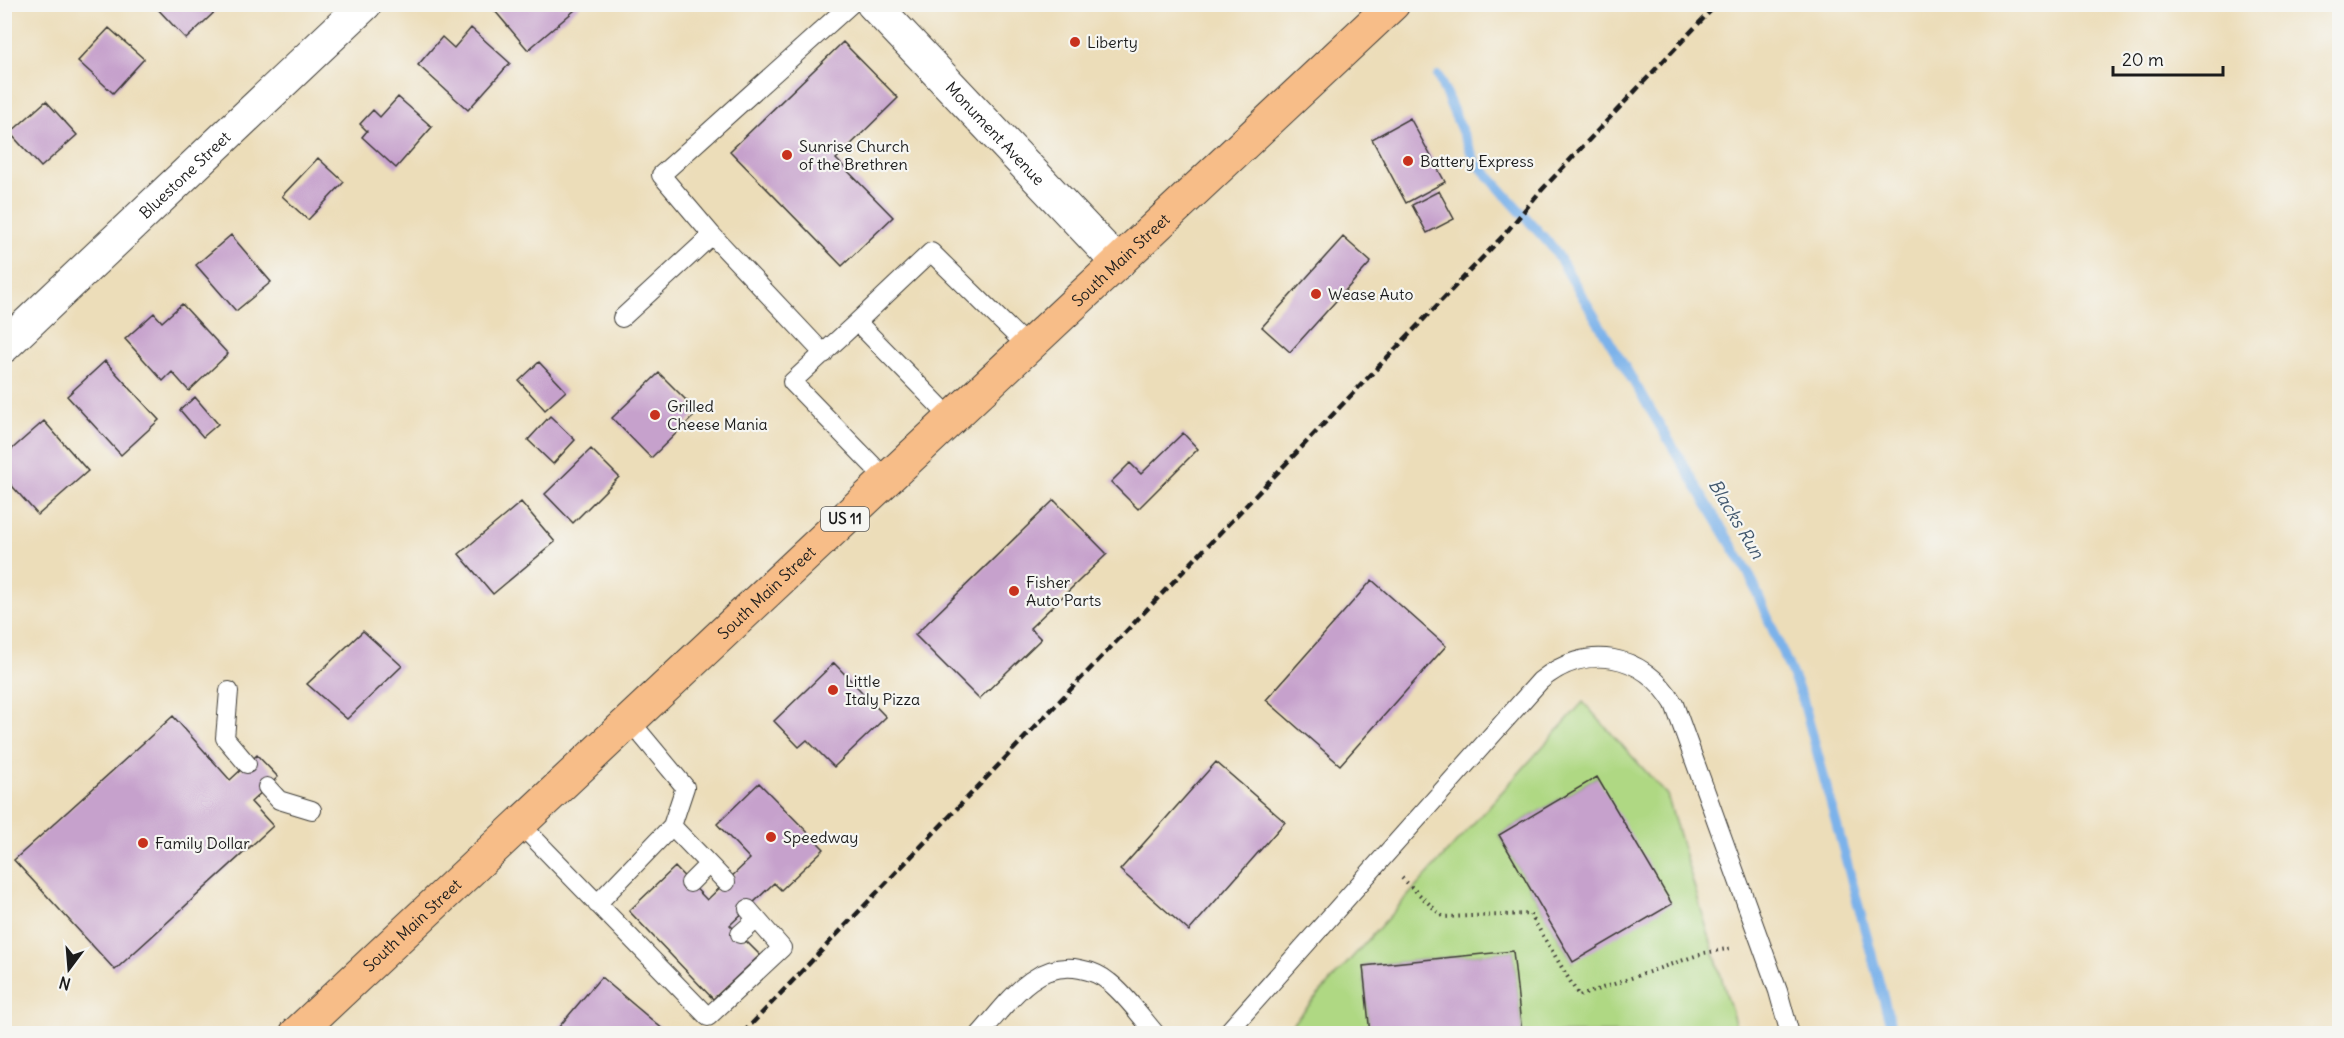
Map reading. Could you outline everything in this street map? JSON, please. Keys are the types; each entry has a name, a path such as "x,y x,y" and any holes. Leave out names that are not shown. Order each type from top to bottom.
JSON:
{"main road":[{"name":"South Main Street","path":"296,1034 1394,4"}],"street":[{"name":"Bluestone Street","path":"4,346 365,4"},
{"name":"Monument Avenue","path":"873,4 1118,263"}],"lane":[{"path":"824,354 712,235 662,175 851,4"},
{"path":"622,318 712,235"},
{"path":"887,480 792,382 931,252 1028,347"},
{"path":"857,322 951,418"},
{"path":"1226,1034 1548,675 1567,664 1593,657 1620,660 1630,664 1654,679 1674,704 1778,991 1790,1034"},
{"path":"230,691 225,738 247,764"},
{"path":"597,904 672,826 685,787 630,722"},
{"path":"267,787 279,800 312,810"},
{"path":"520,824 597,904 640,936 690,987 708,1017 782,948 752,914 740,934"},
{"path":"672,826 726,882"},
{"path":"690,883 708,865"},
{"path":"980,1034 1027,983 1038,975 1065,968 1089,971 1110,982 1156,1034"}],"path":[{"path":"1381,859 1443,917 1530,914 1579,996 1704,953 1761,944"}],"green space":[{"path":"1583,702 1667,795 1738,1033 1522,1033 1513,951 1363,966 1370,1033 1283,1034","holes":["1597,777 1573,962 1499,835"]}],"building":[{"path":"153,4 223,4 186,39"},
{"path":"489,4 582,4 528,50"},
{"path":"109,28 144,59 113,93 78,61"},
{"path":"471,28 510,63 468,110 418,65 442,37 454,48"},
{"name":"Sunrise Church of the Brethren","path":"843,42 898,98 836,159 893,217 842,266 730,151"},
{"path":"398,97 432,127 396,168 362,137 367,131 360,124 373,110 380,117"},
{"path":"46,101 77,135 41,167 10,133"},
{"name":"Battery Express","path":"1410,118 1445,182 1406,203 1372,139"},
{"path":"318,158 344,182 308,220 282,196"},
{"path":"1439,191 1454,219 1427,233 1412,205"},
{"path":"231,235 271,282 236,311 196,265"},
{"name":"Wease Auto","path":"1343,237 1371,262 1290,352 1262,327"},
{"path":"182,304 228,354 189,391 172,372 163,381 125,339 154,313 162,322"},
{"path":"105,361 159,420 121,455 67,396"},
{"path":"539,362 566,391 545,410 519,381"},
{"name":"Grilled Cheese Mania","path":"659,373 698,412 651,458 612,418"},
{"path":"195,397 218,424 203,437 180,410"},
{"path":"550,416 575,440 553,464 528,440"},
{"path":"44,421 88,471 38,515 4,477 4,456"},
{"path":"1183,433 1198,449 1138,509 1111,482 1130,463 1141,474"},
{"path":"591,449 619,477 573,523 545,494"},
{"name":"Fisher Auto Parts","path":"1054,500 1107,554 1030,628 1041,639 979,699 915,635"},
{"path":"521,502 555,542 493,594 459,554"},
{"path":"1372,580 1446,646 1340,765 1266,700"},
{"path":"363,631 402,666 347,719 307,684"},
{"name":"Little Italy Pizza","path":"834,663 886,717 834,767 807,740 799,747 774,721"},
{"name":"Family Dollar","path":"173,716 230,780 257,755 278,777 251,802 273,826 115,970 14,860"},
{"path":"1216,762 1285,822 1189,931 1120,870"},
{"path":"1597,777 1672,904 1573,962 1499,835"},
{"path":"759,783 824,849 781,890 774,883 730,925 760,955 713,999 629,911 675,867 707,900 750,859 717,824"},
{"path":"1513,951 1522,1034 1370,1034 1363,966"},
{"path":"601,977 665,1031 663,1034 553,1034"}],"waterway":[{"name":"Blacks Run","path":"1438,76 1475,161 1554,249 1749,574 1803,700 1893,1034"}],"railway":[{"path":"742,1034 1504,235 1538,194 1717,4"}],"place":[{"name":"Liberty","path":"1075,42"},
{"name":"Sunrise Church of the Brethren","path":"787,155"},
{"name":"Battery Express","path":"1408,161"},
{"name":"Wease Auto","path":"1316,294"},
{"name":"Grilled Cheese Mania","path":"655,415"},
{"name":"Fisher Auto Parts","path":"1014,591"},
{"name":"Little Italy Pizza","path":"833,690"},
{"name":"Speedway","path":"771,837"},
{"name":"Family Dollar","path":"143,843"}]}
